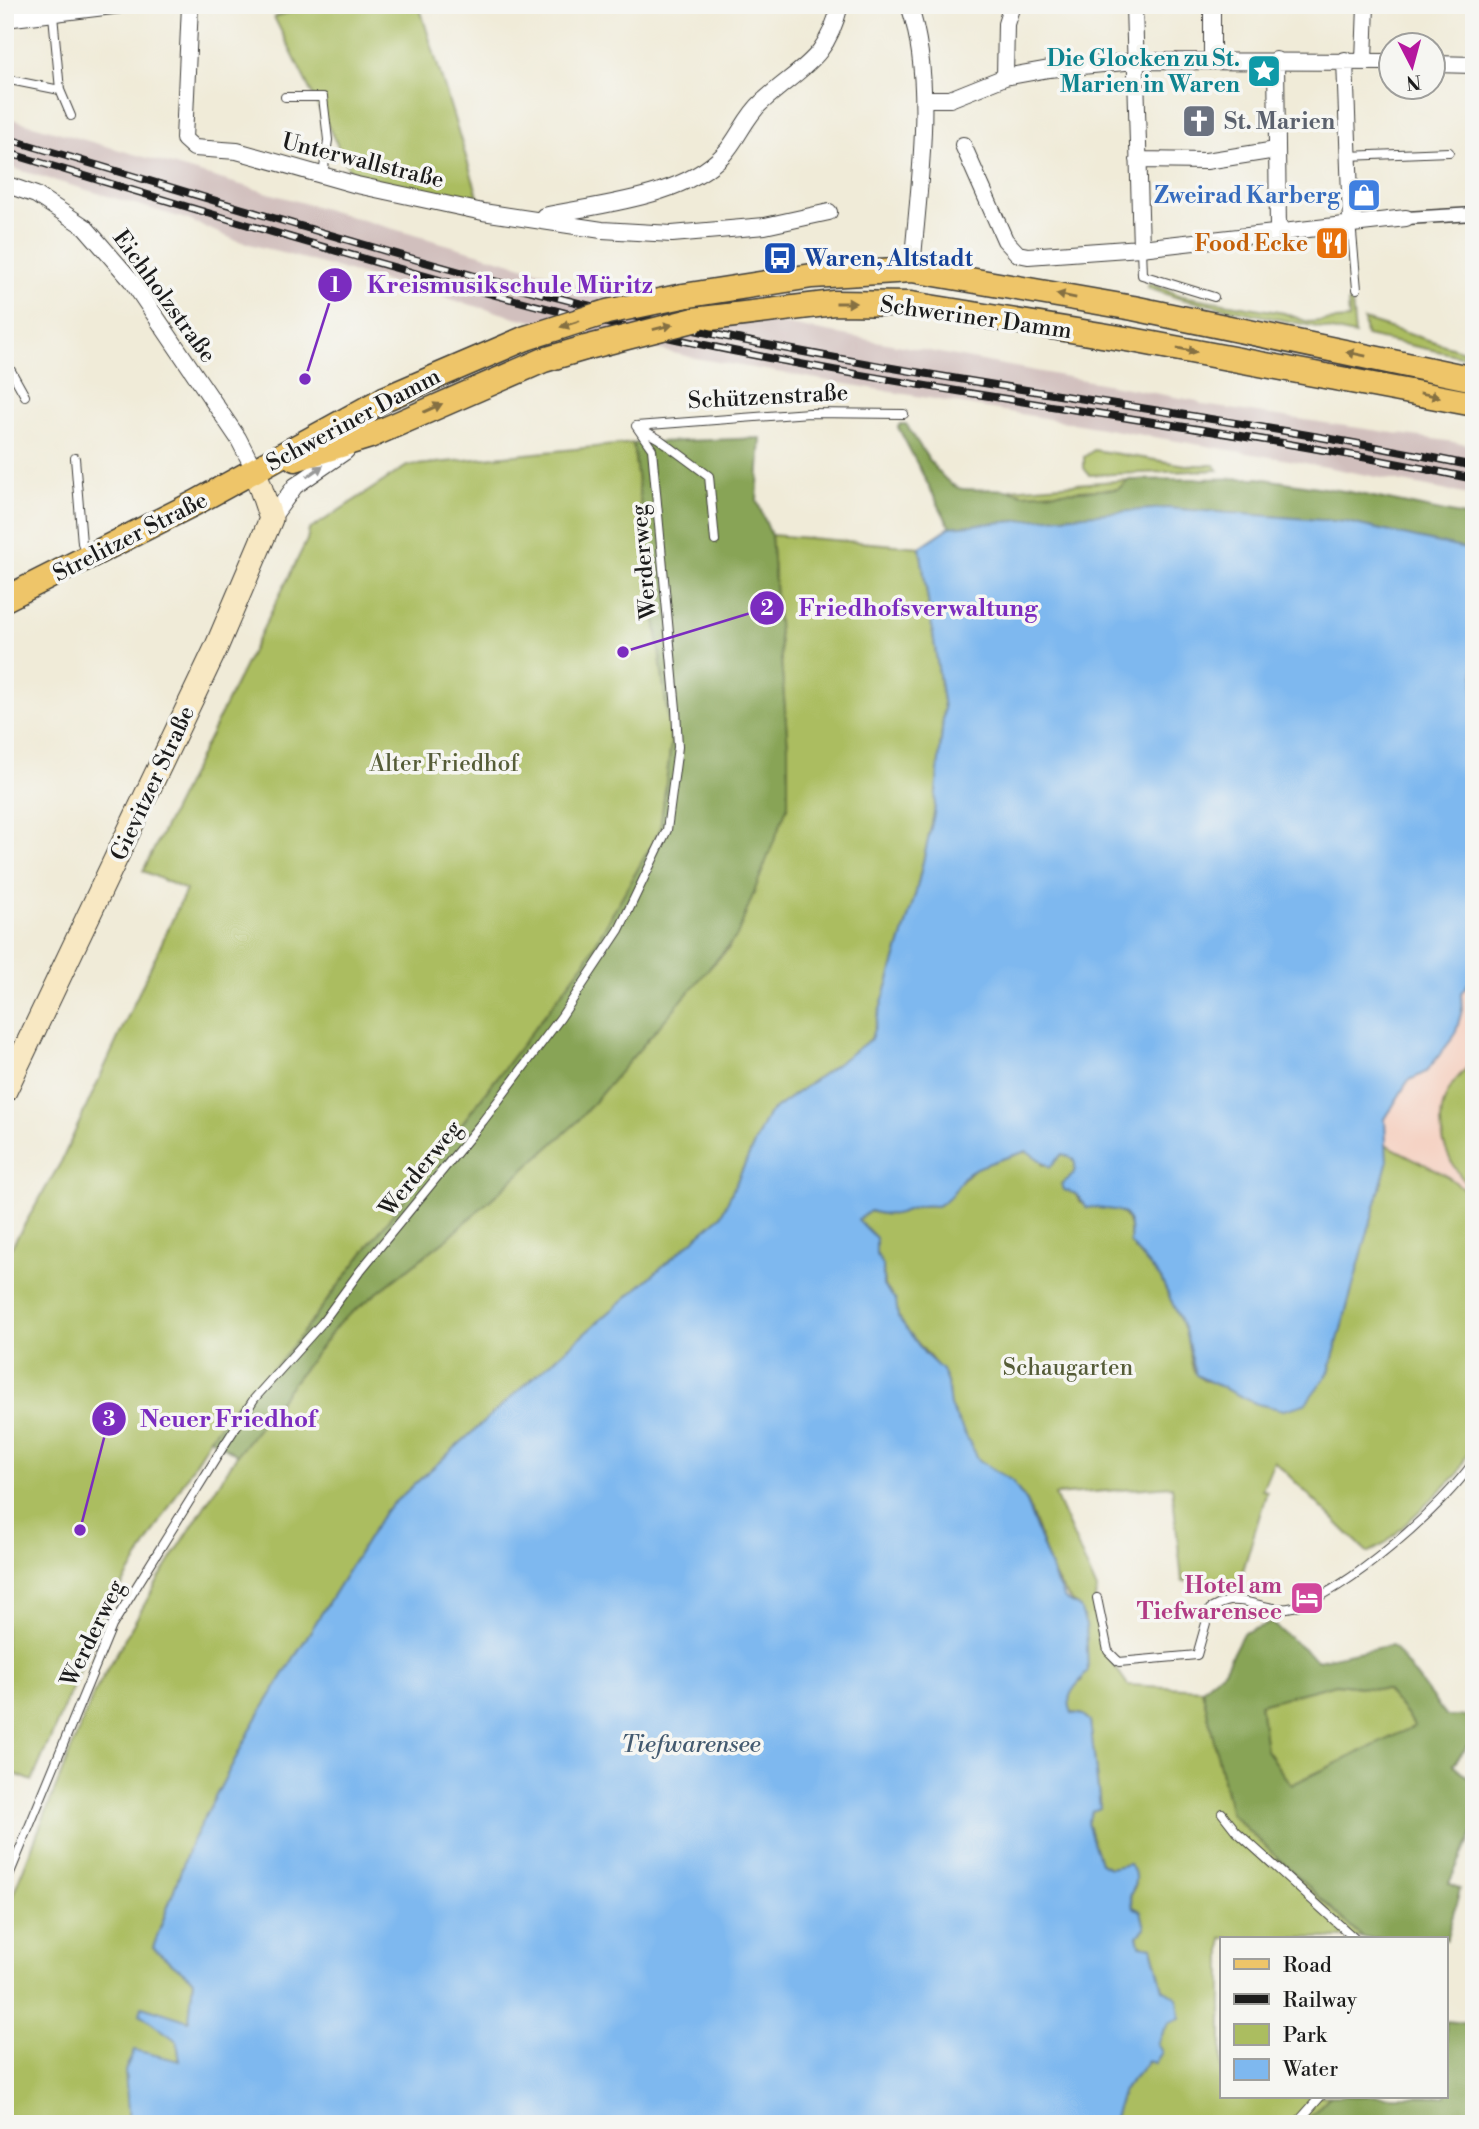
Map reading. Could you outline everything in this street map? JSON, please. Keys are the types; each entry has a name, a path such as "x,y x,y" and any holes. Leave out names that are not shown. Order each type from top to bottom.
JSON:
{"main road":[{"name":"Schweriner Damm","path":"254,471 403,390 526,338 607,312 683,296 812,276 912,270 1133,308 1474,379"},
{"path":"911,304 912,270"},
{"name":"Schweriner Damm","path":"254,471 370,436 532,365 585,348 694,320 767,309 834,303 911,304 1132,340 1474,404"},
{"path":"254,471 266,497 271,519"},
{"name":"Strelitzer Straße","path":"5,599 254,471"},
{"name":"Gievitzer Straße","path":"5,1091 210,660 271,519"}],"street":[{"path":"5,19 51,10 121,5"},
{"name":"Unterwallstraße","path":"190,5 184,139 194,148 237,151 323,175 484,212 602,230 672,234 765,226 829,212"},
{"name":"Unterwallstraße","path":"535,218 683,185 723,155 759,104 820,54 835,29 840,5"},
{"path":"909,5 916,25 924,99 912,270"},
{"path":"1005,77 1006,24 1012,5"},
{"path":"1134,5 1141,248"},
{"path":"1212,5 1212,59"},
{"path":"1364,61 1366,5"},
{"path":"924,99 950,99 1005,77 1049,69 1136,61 1212,59 1378,62"},
{"path":"1276,60 1279,230"},
{"path":"1345,60 1346,156 1351,222"},
{"path":"1448,64 1474,65"},
{"path":"963,145 1005,240 1018,254 1028,257 1141,248 1351,222 1474,214"},
{"path":"1138,160 1206,161 1276,150"},
{"name":"Eichholzstraße","path":"5,184 36,195 85,227 123,271 238,438 254,471"},
{"path":"271,519 295,486 370,436"}],"lane":[{"path":"51,10 60,90 71,116"},
{"path":"5,79 60,90"},
{"path":"285,97 323,97 328,140 323,175"},
{"path":"1346,156 1449,152"},
{"path":"1351,222 1357,289"},
{"path":"1141,248 1142,275 1214,297"},
{"path":"5,360 25,396"},
{"name":"Schützenstraße","path":"636,426 809,413 904,414"},
{"path":"636,426 659,439 709,476 715,541"},
{"name":"Werderweg","path":"5,1885 111,1626 147,1567 254,1399 322,1323 360,1272 443,1173 561,1017 619,930 667,830 678,747 676,709 652,449 636,426"},
{"path":"75,458 82,542 88,557"},
{"path":"1097,1598 1108,1651 1119,1662 1197,1655 1210,1609 1231,1600 1272,1610 1294,1607 1332,1592 1393,1544 1460,1480 1474,1461"},
{"path":"1222,1813 1236,1831 1353,1937"},
{"path":"1296,2124 1319,2098"}],"shaded area":[{"path":"5,117 591,288 1197,401 1203,405 1474,445 1474,496 1300,462 695,358 515,317 235,240 186,219 5,166"},
{"path":"1474,976 1474,1196 1444,1174 1383,1143 1385,1119 1408,1081 1426,1072 1462,1010 1461,993"}],"green space":[{"path":"315,5 419,5 483,212 357,185 274,17"},
{"path":"1149,283 1182,296 1284,313 1308,322 1349,319 1348,302 1352,302 1355,335 1181,299 1148,288"},
{"path":"1364,320 1467,352 1468,346 1474,347 1474,359 1366,336"},
{"path":"900,424 906,424 947,481 963,489 1001,489 1023,494 1118,489 1129,480 1258,478 1350,492 1474,518 1474,551 1346,522 1165,508 950,527 898,427"},
{"path":"761,438 757,501 771,535 788,747 788,805 737,936 576,1123 450,1236 340,1322 237,1455 210,1438 236,1404 281,1361 585,962 660,830 671,743 633,443"},
{"name":"Alter Friedhof","path":"633,443 671,743 660,830 585,962 281,1361 236,1404 210,1438 101,1621 32,1781 5,1770 5,1258 61,1162 186,890 143,871 307,540 309,530 407,466"},
{"path":"1094,450 1186,465 1214,465 1218,470 1089,475 1084,468 1084,457"},
{"path":"1129,480 1118,489 1023,494 1009,489"},
{"path":"771,535 920,547 944,708 934,814 916,892 871,1039 768,1114 721,1216 518,1391 385,1511 258,1716 191,1843 153,1948 193,1980 189,2022 142,2006 177,2041 180,2062 129,2124 5,2124 5,1914 93,1695 160,1577 237,1455 340,1322 450,1236 729,948 788,747"},
{"path":"1474,1060 1474,1191 1448,1155 1441,1127 1445,1099 1454,1082"},
{"name":"Schaugarten","path":"1383,1143 1444,1174 1474,1196 1472,1444 1457,1475 1385,1544 1368,1553 1274,1461 1262,1490 1267,1491 1239,1584 1182,1581 1172,1486 1055,1495 1097,1590 1095,1598 1106,1653 1128,1685 1202,1689 1231,1814 1362,1937 1220,1937 1220,2098 1328,2098 1303,2124 1112,2124 1123,2090 1148,2061 1168,2023 1180,2018 1163,1989 1152,1947 1140,1945 1130,1895 1135,1886 1129,1864 1110,1868 1100,1863 1087,1822 1092,1811 1100,1807 1090,1721 1083,1715 1072,1713 1068,1703 1069,1691 1082,1680 1080,1608 1069,1599 1054,1574 1026,1501 1016,1488 975,1455 949,1403 948,1384 944,1375 899,1318 892,1296 884,1286 883,1265 875,1253 876,1238 858,1220 861,1215 870,1211 890,1214 918,1207 937,1206 976,1167 1027,1151 1035,1154 1043,1165 1062,1154 1074,1159 1073,1173 1062,1184 1076,1194 1080,1202 1102,1209 1116,1208 1127,1219 1130,1243 1161,1279 1185,1330 1193,1370 1203,1380 1218,1383 1257,1404 1329,1372 1387,1163"},
{"path":"1271,1623 1317,1660 1392,1645 1446,1716 1474,1716 1474,1745 1468,1746 1453,1764 1474,1783 1474,1830 1449,1883 1460,1889 1447,1937 1362,1937 1231,1814 1202,1689 1224,1670 1243,1633","holes":["1336,1684 1386,1690 1415,1726 1291,1785 1266,1750 1260,1704"]},
{"path":"1336,1684 1386,1690 1416,1726 1291,1785 1266,1750 1260,1704"},
{"path":"1448,2021 1474,2024 1474,2124 1303,2124 1328,2098 1448,2098"}],"water":[{"name":"Tiefwarensee","path":"1165,508 1346,522 1474,551 1474,976 1461,993 1462,1010 1455,1035 1426,1072 1408,1081 1385,1119 1387,1163 1329,1372 1305,1404 1284,1410 1257,1404 1196,1375 1185,1330 1161,1279 1130,1243 1127,1217 1119,1211 1087,1208 1076,1194 1064,1190 1062,1184 1073,1173 1075,1163 1074,1159 1062,1154 1050,1167 1027,1151 1005,1158 968,1173 949,1198 937,1206 917,1207 891,1214 870,1211 858,1220 876,1238 876,1253 883,1265 883,1286 896,1300 898,1317 925,1354 942,1370 950,1406 979,1460 1012,1481 1026,1502 1057,1584 1065,1599 1080,1608 1086,1625 1088,1670 1069,1700 1072,1713 1083,1715 1090,1721 1100,1808 1092,1811 1087,1823 1100,1863 1110,1868 1129,1864 1134,1871 1135,1883 1130,1895 1133,1907 1141,1911 1145,1928 1138,1935 1140,1945 1152,1947 1163,1989 1178,1998 1180,2018 1168,2023 1157,2044 1162,2052 1155,2063 1148,2061 1123,2090 1112,2124 129,2124 125,2071 134,2050 180,2061 177,2041 140,2014 142,2006 189,2021 193,1980 153,1948 191,1843 258,1716 385,1511 518,1391 721,1216 768,1114 871,1039 916,892 934,814 944,708 920,547 950,527"}],"railway":[{"path":"5,138 409,258 654,321 858,362 1269,428 1474,466"},
{"path":"5,152 396,268 632,329 842,372 1264,440 1474,479"}],"place":[{"name":"Die Glocken zu St. Marien in Waren","path":"1264,71"},
{"name":"St. Marien","path":"1199,121"},
{"name":"Zweirad Karberg","path":"1364,195"},
{"name":"Food Ecke","path":"1332,243"},
{"name":"Waren, Altstadt","path":"780,258"},
{"name":"Kreismusikschule Müritz","path":"305,379"},
{"name":"Friedhofsverwaltung","path":"623,652"},
{"name":"Neuer Friedhof","path":"80,1530"},
{"name":"Hotel am Tiefwarensee","path":"1307,1598"}]}
